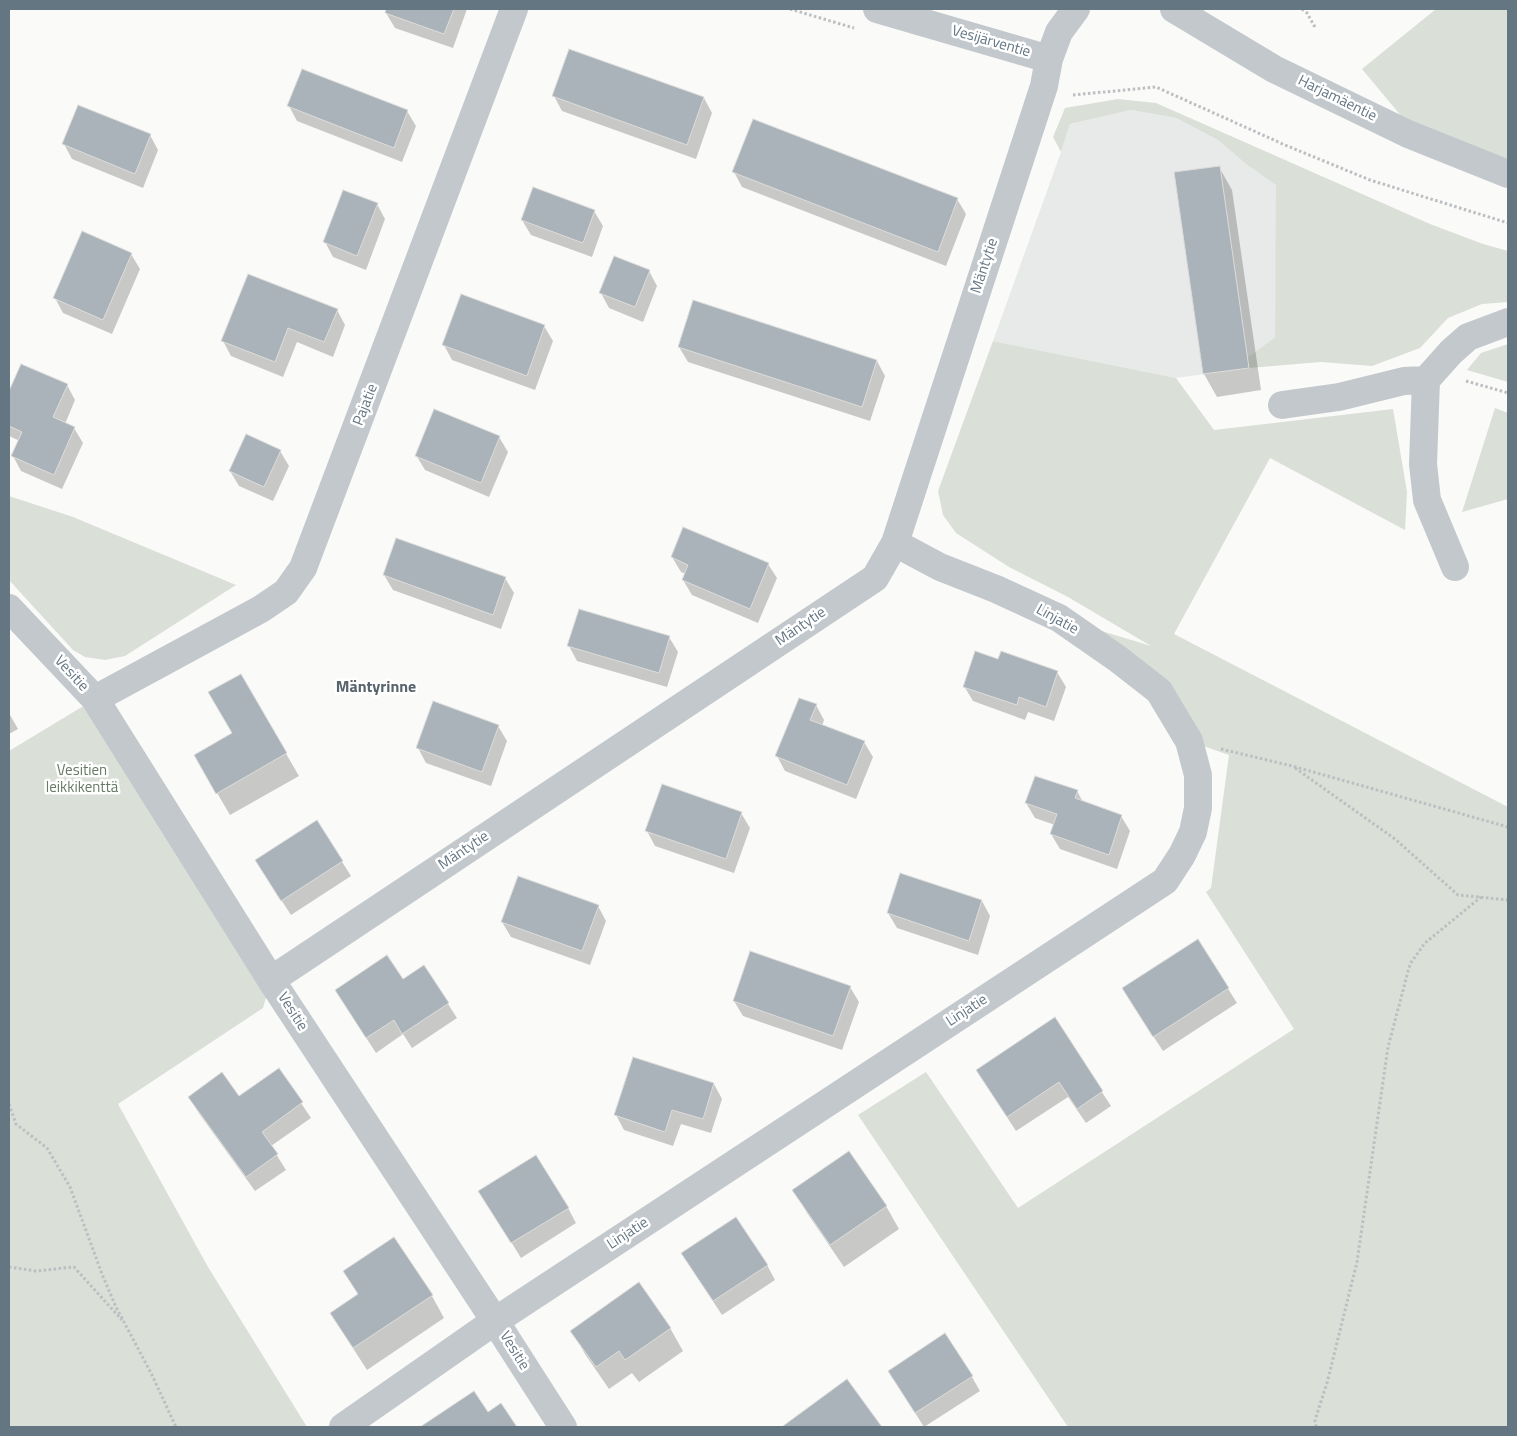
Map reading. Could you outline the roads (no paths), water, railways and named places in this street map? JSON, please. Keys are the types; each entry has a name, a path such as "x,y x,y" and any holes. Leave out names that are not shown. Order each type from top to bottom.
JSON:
{"street":[{"name":"Pajatie","path":"95,699 261,609 286,592 303,568 514,9"},
{"name":"Vesijärventie","path":"877,9 1049,59 1059,32 1076,9"},
{"name":"Harjamäentie","path":"1174,9 1274,69 1408,134 1508,174"},
{"name":"Mäntytie","path":"271,980 875,578 895,543 1044,86 1049,59"},
{"path":"1455,567 1427,500 1422,464 1426,380 1451,352 1468,337 1508,322"},
{"path":"1282,405 1339,397 1404,382 1426,380"},
{"name":"Linjatie","path":"343,1427 495,1321 1165,881 1182,855 1193,832 1198,808 1198,775 1188,741 1159,691 1118,659 1059,618 996,589 940,567 895,543"},
{"name":"Vesitie","path":"9,608 95,699 271,980 563,1427"}],"district":[{"name":"Mäntyrinne","path":"376,688"}],"park label":[{"name":"Vesitien leikkikenttä","path":"82,780"}]}
